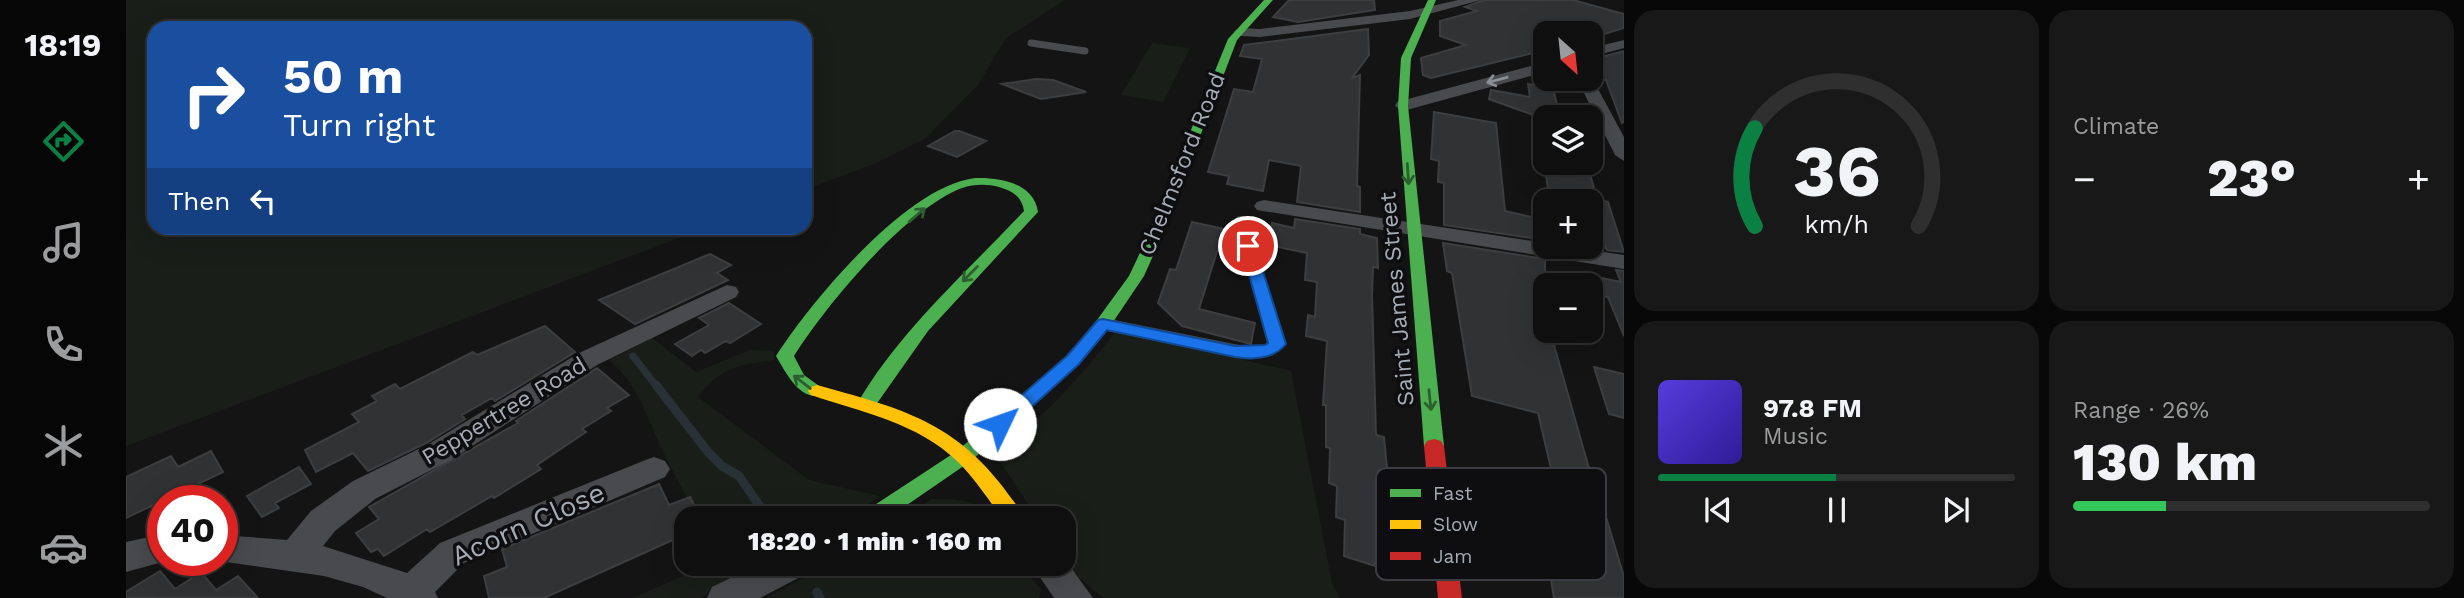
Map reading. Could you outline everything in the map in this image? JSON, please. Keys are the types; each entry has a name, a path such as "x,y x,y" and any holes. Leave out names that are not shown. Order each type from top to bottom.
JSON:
{"street":[{"name":"Chelmsford Road","path":"890,506 964,456 1073,360 1103,324 1136,276 1154,238 1217,75 1240,32 1269,0"},
{"path":"1240,32 1260,33 1475,0"},
{"name":"Saint James Street","path":"1430,5 1406,58 1403,106 1412,228 1437,468"},
{"path":"1603,50 1624,44"},
{"path":"1403,106 1533,70"},
{"path":"1404,88 1448,93"},
{"path":"1591,91 1624,155"},
{"path":"866,404 881,376 921,322 1031,212 1030,201 1024,194 1010,186 979,181 946,191 872,254 792,340 785,356 796,379 813,391 866,404 938,436 964,456 1004,506"},
{"path":"1264,206 1624,262"},
{"name":"Peppertree Road","path":"297,553 323,521 364,490 440,452 588,359 727,292"},
{"name":"Acorn Close","path":"416,595 452,553 654,469"},
{"path":"238,549 297,553 342,563 416,595"},
{"path":"126,557 147,552"},
{"path":"725,598 768,576"},
{"path":"1058,576 1075,598"},
{"name":"Saint James Street","path":"1448,580 1450,598"}],"lane":[{"path":"1031,43 1085,51"},
{"path":"1103,324 1235,352 1248,354 1270,350 1277,344 1272,321 1240,221"}],"shaded area":[{"path":"126,0 1065,0 1006,38 978,85 926,138 874,164 812,187 812,21 147,21 147,235 687,235 126,446"},
{"path":"1152,43 1190,48 1163,102 1121,95"},
{"path":"1117,330 1291,371 1332,583 1340,598 1104,598 1082,580 1076,573 1076,506 1029,506 997,457 1013,437 1042,415 1084,371"},
{"path":"652,338 696,372 750,350 774,351 774,360 722,373 698,397 809,480 880,496 866,506 692,506 627,378 609,360"},
{"path":"932,499 956,500 976,506 922,506"},
{"path":"682,576 744,576 700,598 633,598"},
{"path":"807,576 1030,576 1041,590 1039,598 765,598"}],"building":[{"path":"1289,0 1374,0 1375,10 1298,22 1273,17"},
{"path":"1484,0 1573,0 1624,14 1624,28 1603,34 1603,21 1533,21 1533,53 1431,78 1423,75 1421,58 1466,45 1440,36 1440,21 1477,11 1465,7"},
{"path":"1368,29 1369,55 1352,78 1360,75 1357,186 1360,187 1360,212 1297,202 1301,166 1269,160 1263,191 1227,184 1229,176 1208,172 1234,89 1253,92 1262,59 1240,56 1244,45"},
{"path":"1624,51 1622,123 1606,80 1603,79 1603,57"},
{"path":"1036,79 1053,80 1086,92 1041,99 1002,84"},
{"path":"1528,84 1533,85 1533,91 1554,91 1557,105 1533,105 1533,115 1489,99 1491,90 1530,97"},
{"path":"1434,112 1496,123 1505,211 1533,217 1533,238 1444,225 1444,183 1438,182 1439,161 1431,159"},
{"path":"955,131 986,141 957,157 928,146"},
{"path":"1546,175 1590,175 1594,189 1548,189"},
{"path":"1603,201 1608,202 1624,252 1607,250 1603,242"},
{"path":"1295,219 1360,229 1360,234 1377,238 1378,268 1373,267 1372,295 1376,435 1384,437 1387,468 1376,468 1375,566 1344,556 1345,520 1336,517 1337,486 1329,483 1330,448 1326,447 1326,405 1323,405 1327,341 1306,336 1308,315 1315,317 1317,282 1305,280 1307,253 1269,245 1272,223 1294,228"},
{"path":"1192,222 1224,229 1199,309 1255,323 1251,344 1182,326 1158,303 1170,269 1176,270"},
{"path":"1443,243 1545,259 1545,273 1533,273 1533,343 1554,345 1589,468 1551,468 1538,413 1472,396 1452,273 1447,271"},
{"path":"710,254 731,265 717,273 728,280 635,324 599,300"},
{"path":"1616,270 1624,271 1624,336 1608,297 1603,296 1603,278 1621,282"},
{"path":"729,303 761,324 730,343 726,341 705,353 701,350 692,356 675,344 709,325 699,318"},
{"path":"545,326 575,352 495,401 492,398 462,415 465,419 428,442 368,471 353,453 316,472 305,450 359,422 352,414 377,401 372,396 395,384 400,389 473,352 477,355"},
{"path":"1594,367 1624,374 1624,418 1609,414"},
{"path":"597,368 629,395 607,408 611,411 582,429 586,432 537,465 541,469 430,532 427,529 384,556 378,549 371,552 356,533 379,519 369,507 518,423 516,421"},
{"path":"211,451 223,472 196,485 147,485 147,508 126,518 126,477 171,456 178,467"},
{"path":"299,467 311,484 275,503 279,508 262,517 247,496"},
{"path":"659,484 669,505 690,497 695,506 674,506 674,539 544,598 489,598 484,576 507,567 502,549"},
{"path":"1606,517 1624,577 1624,598 1554,598 1551,580 1606,580"},
{"path":"152,576 164,576 175,589 195,576 204,576 216,590 238,576 258,598 126,598 126,592"}],"waterway":[{"path":"633,356 657,387"},
{"path":"656,385 708,452 722,466 739,476 760,506"},
{"path":"817,592 820,598"}],"traffic: fast":[{"path":"890,506 964,456 1073,360 1103,324 1136,276 1154,238 1233,39 1269,0"},
{"path":"1432,0 1406,58 1403,106 1434,446"},
{"path":"817,391 798,379 785,356 817,311 861,261 910,216 933,198 955,186 975,181 995,182 1021,192 1027,199 1031,212 922,327 883,377 866,404"}],"traffic: slow":[{"path":"817,391 889,413 940,437 972,464 1005,506"}],"traffic: jam":[{"path":"1434,446 1436,468"},
{"path":"1448,580 1450,598"}],"route":[{"path":"1000,424 1073,360 1103,324 1235,352 1248,354 1270,350 1277,344 1248,246"}]}
